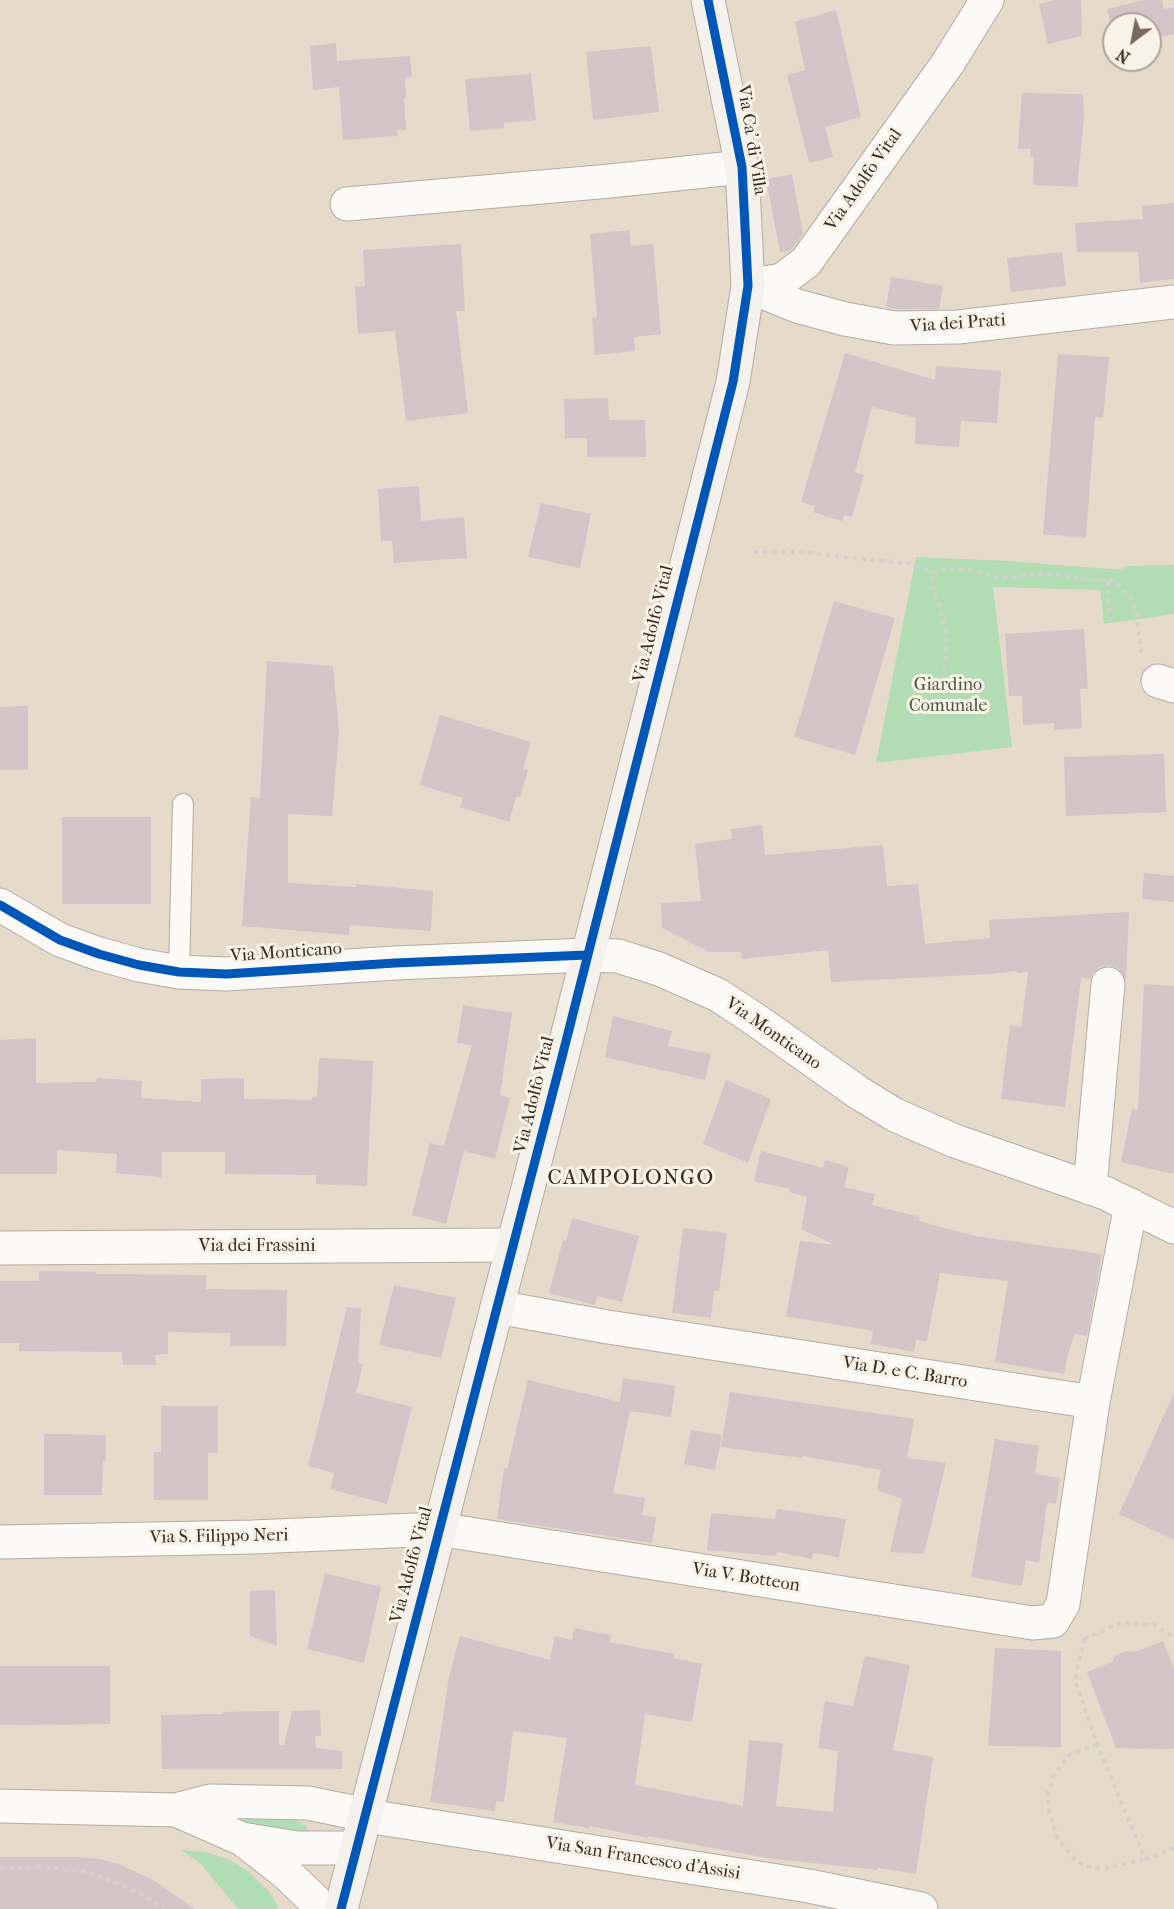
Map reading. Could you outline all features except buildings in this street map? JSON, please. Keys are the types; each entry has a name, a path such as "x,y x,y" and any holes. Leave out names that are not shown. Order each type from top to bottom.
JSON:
{"street":[{"name":"Via Ca' di Villa","path":"708,0 742,167 748,286"},
{"name":"Via Adolfo Vital","path":"341,1909 733,382 748,286 782,280 806,262 948,63 987,0"},
{"path":"347,204 742,167"},
{"name":"Via dei Prati","path":"748,286 797,306 845,319 894,328 958,327 1174,302"},
{"name":"Via Monticano","path":"0,905 60,940 139,965 179,972 226,974 395,963 587,955 618,956 659,969 718,996 859,1093 895,1115 954,1141 1090,1188 1131,1205 1174,1227"},
{"path":"1090,1188 1108,984"},
{"path":"1093,1402 1131,1205"},
{"name":"Via dei Frassini","path":"0,1248 513,1245"},
{"name":"Via D. e C. Barro","path":"497,1307 608,1327 1093,1402"},
{"name":"Via V. Botteon","path":"438,1529 1033,1623 1053,1621 1062,1604 1093,1402"},
{"name":"Via S. Filippo Neri","path":"0,1542 253,1537 438,1529"},
{"name":"Via San Francesco d'Assisi","path":"176,1810 210,1801 308,1803 808,1897 921,1909"},
{"path":"0,1806 176,1810 242,1839 287,1874 321,1909"},
{"path":"242,1839 297,1848 356,1848"}],"lane":[{"path":"179,972 183,804"}],"path":[{"path":"754,552 800,552 902,562 934,572 945,568 963,569 1007,578 1046,573 1092,580 1108,579 1131,598 1136,610 1142,668 1166,684"},
{"path":"934,572 931,576 947,642 942,687"},
{"path":"1108,579 1110,623"},
{"path":"1145,1859 1097,1744 1075,1680 1084,1639 1122,1622 1154,1625 1174,1637"},
{"path":"1097,1744 1069,1755 1056,1772 1048,1791 1049,1811 1057,1836 1071,1856 1086,1866 1101,1869 1145,1859 1174,1848"},
{"path":"0,1868 45,1867 87,1872 145,1896 163,1909"}],"green space":[{"name":"Giardino Comunale","path":"916,557 1123,570 1124,566 1174,565 1174,614 1104,624 1100,590 993,587 1012,747 876,763"},
{"path":"284,1817 298,1821 308,1830 302,1835 218,1818"},
{"path":"181,1850 205,1852 228,1859 249,1872 270,1893 279,1909 238,1909 201,1864"}],"cycle path":[{"path":"341,1909 562,1057 733,382 748,286 742,167 708,0"},
{"path":"0,905 60,940 139,965 179,972 226,974 395,963 587,955"}],"district":[{"name":"CAMPOLONGO","path":"631,1179"}]}
